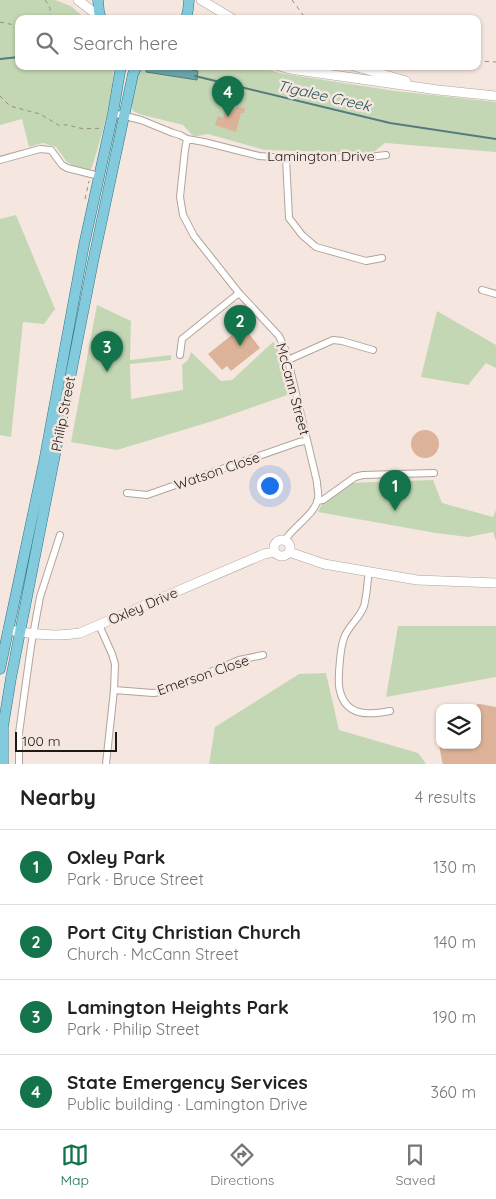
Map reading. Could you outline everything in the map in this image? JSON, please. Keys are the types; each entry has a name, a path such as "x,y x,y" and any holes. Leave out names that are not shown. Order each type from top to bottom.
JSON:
{"main road":[{"path":"98,0 100,15"},
{"path":"187,15 189,0"},
{"name":"Philip Street","path":"0,669 46,453 70,315 113,114 120,70"},
{"name":"Philip Street","path":"3,764 4,720 20,632 93,262 135,70"}],"street":[{"path":"78,0 96,15"},
{"path":"202,0 226,15"},
{"path":"297,70 438,90 496,96"},
{"path":"368,70 438,90"},
{"name":"Lamington Drive","path":"113,114 141,120 187,139 259,156 286,158 386,155"},
{"name":"McCann Street","path":"187,139 180,197 183,215 194,236 239,293 280,336 288,360 317,482 318,501"},
{"path":"0,160 46,148 51,150 62,165 67,168 99,176"},
{"path":"286,158 289,218 302,235 316,247 366,261 382,258"},
{"path":"482,290 496,294"},
{"path":"180,355 182,339 239,293"},
{"path":"288,360 333,340 342,340 373,350"},
{"name":"Watson Close","path":"127,493 147,496 306,441"},
{"path":"285,540 318,501 323,500 355,477 363,475 434,473"},
{"path":"19,764 19,733 33,634 40,597 60,535"},
{"path":"280,540 285,540 290,545 289,552 285,556 279,556 274,552 274,546 280,540"},
{"name":"Oxley Drive","path":"8,630 33,634 66,635 80,632 264,554 274,552"},
{"path":"289,552 324,564 417,580 496,582"},
{"path":"369,572 363,608 344,638 340,659 340,692 347,705 360,713 376,714 390,711"},
{"path":"99,624 115,664 106,764"},
{"name":"Emerson Close","path":"114,690 163,692 239,660 263,655"}],"path":[{"path":"45,0 49,5 51,15"},
{"path":"292,0 303,15"},
{"path":"0,22 15,25"},
{"path":"481,60 496,62"},
{"path":"0,96 10,106 40,114 60,126 67,124 82,129 104,129"}],"green space":[{"path":"0,0 55,0 71,6 81,15 15,15 15,70 114,70 106,118 91,170 75,167 67,162 56,147 43,143 29,147 22,119 0,125"},
{"path":"140,70 270,70 395,91 496,102 496,152 385,143 375,151 368,153 265,150 208,134 193,136 183,125 139,114 132,110 136,81"},
{"path":"16,215 55,309 44,324 23,322 11,437 0,435 0,219"},
{"path":"97,305 131,321 130,360 171,355 171,360 130,364 131,399 183,390 182,365 188,360 191,352 221,381 232,380 273,342 279,349 290,394 216,420 117,450 71,442"},
{"path":"437,311 496,345 496,368 486,363 468,385 421,377"},
{"path":"433,480 442,503 493,517 496,510 496,541 493,532 468,537 318,512 323,502 348,483"},
{"path":"398,626 496,626 496,677 386,697"},
{"path":"326,673 339,730 418,753 426,764 209,764 215,727 299,674"}],"water":[{"path":"146,70 198,71 197,80 146,72"}],"building":[{"path":"227,106 236,109 236,107 245,108 244,113 241,113 236,132 215,125 218,116 223,118"},
{"path":"243,326 260,348 231,371 227,366 222,370 208,354"},
{"path":"425,430 435,434 439,444 435,454 425,458 415,454 411,444 415,434"},
{"path":"481,704 496,707 496,764 443,764 440,749 481,749"}],"waterway":[{"name":"Tigalee Creek","path":"0,59 15,57"},
{"name":"Tigalee Creek","path":"195,76 390,123 496,139"}],"place":[{"name":"State Emergency Services","path":"228,117"},
{"name":"Port City Christian Church","path":"240,346"},
{"name":"Lamington Heights Park","path":"107,372"},
{"name":"Oxley Park","path":"395,511"}]}
